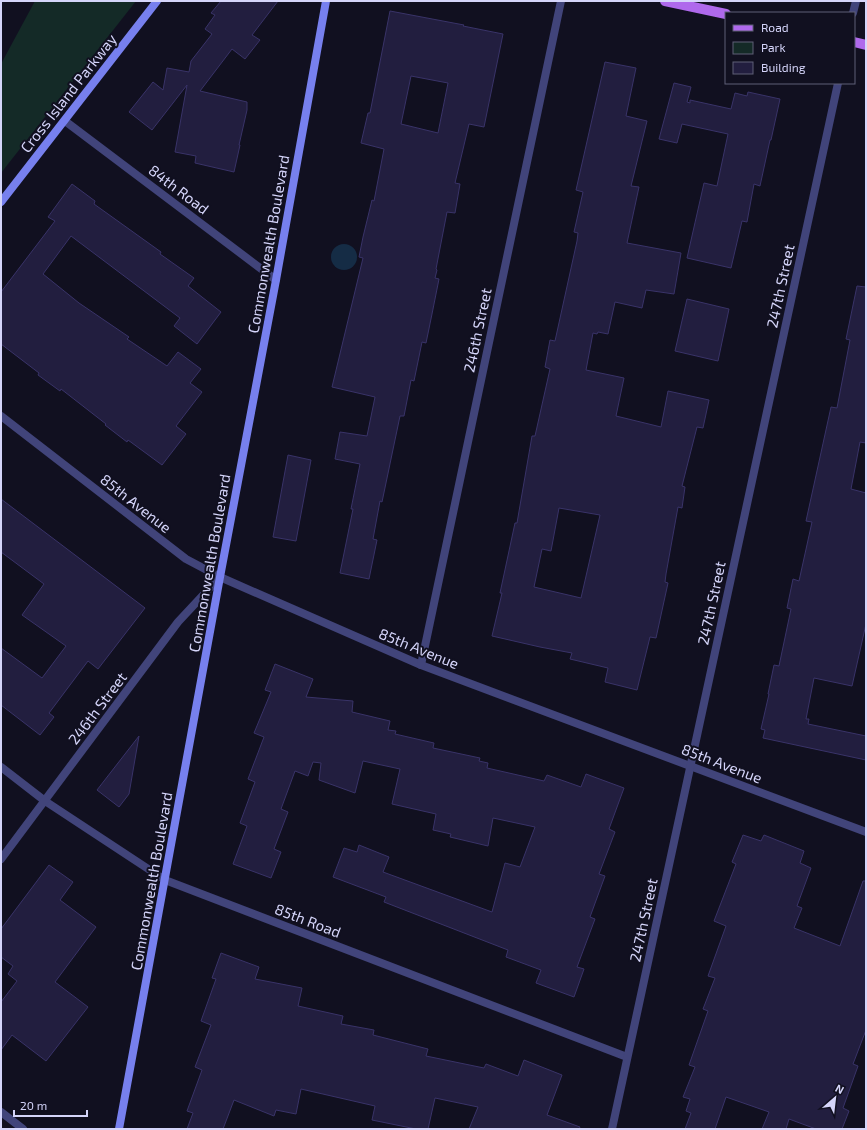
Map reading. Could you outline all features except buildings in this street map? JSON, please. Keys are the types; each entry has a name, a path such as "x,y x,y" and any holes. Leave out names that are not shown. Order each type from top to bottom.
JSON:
{"main road":[{"path":"665,1 725,14"},
{"path":"855,42 866,45"}],"street":[{"name":"Cross Island Parkway","path":"1,202 157,1"},
{"name":"Commonwealth Boulevard","path":"119,1129 326,1"},
{"name":"246th Street","path":"421,665 561,1"},
{"path":"853,12 856,1"},
{"name":"247th Street","path":"612,1129 838,84"},
{"name":"84th Road","path":"65,121 276,280"},
{"name":"85th Avenue","path":"1,416 186,559 220,577 421,665 866,832"},
{"name":"246th Street","path":"1,859 178,622 220,577"},
{"name":"85th Road","path":"1,767 45,801 165,880 627,1057"},
{"path":"1,1112 23,1129"}],"green space":[{"path":"35,1 136,1 1,173 1,64"}],"water":[{"path":"344,244 354,247 357,257 354,267 344,270 334,267 331,257 334,247"}]}
